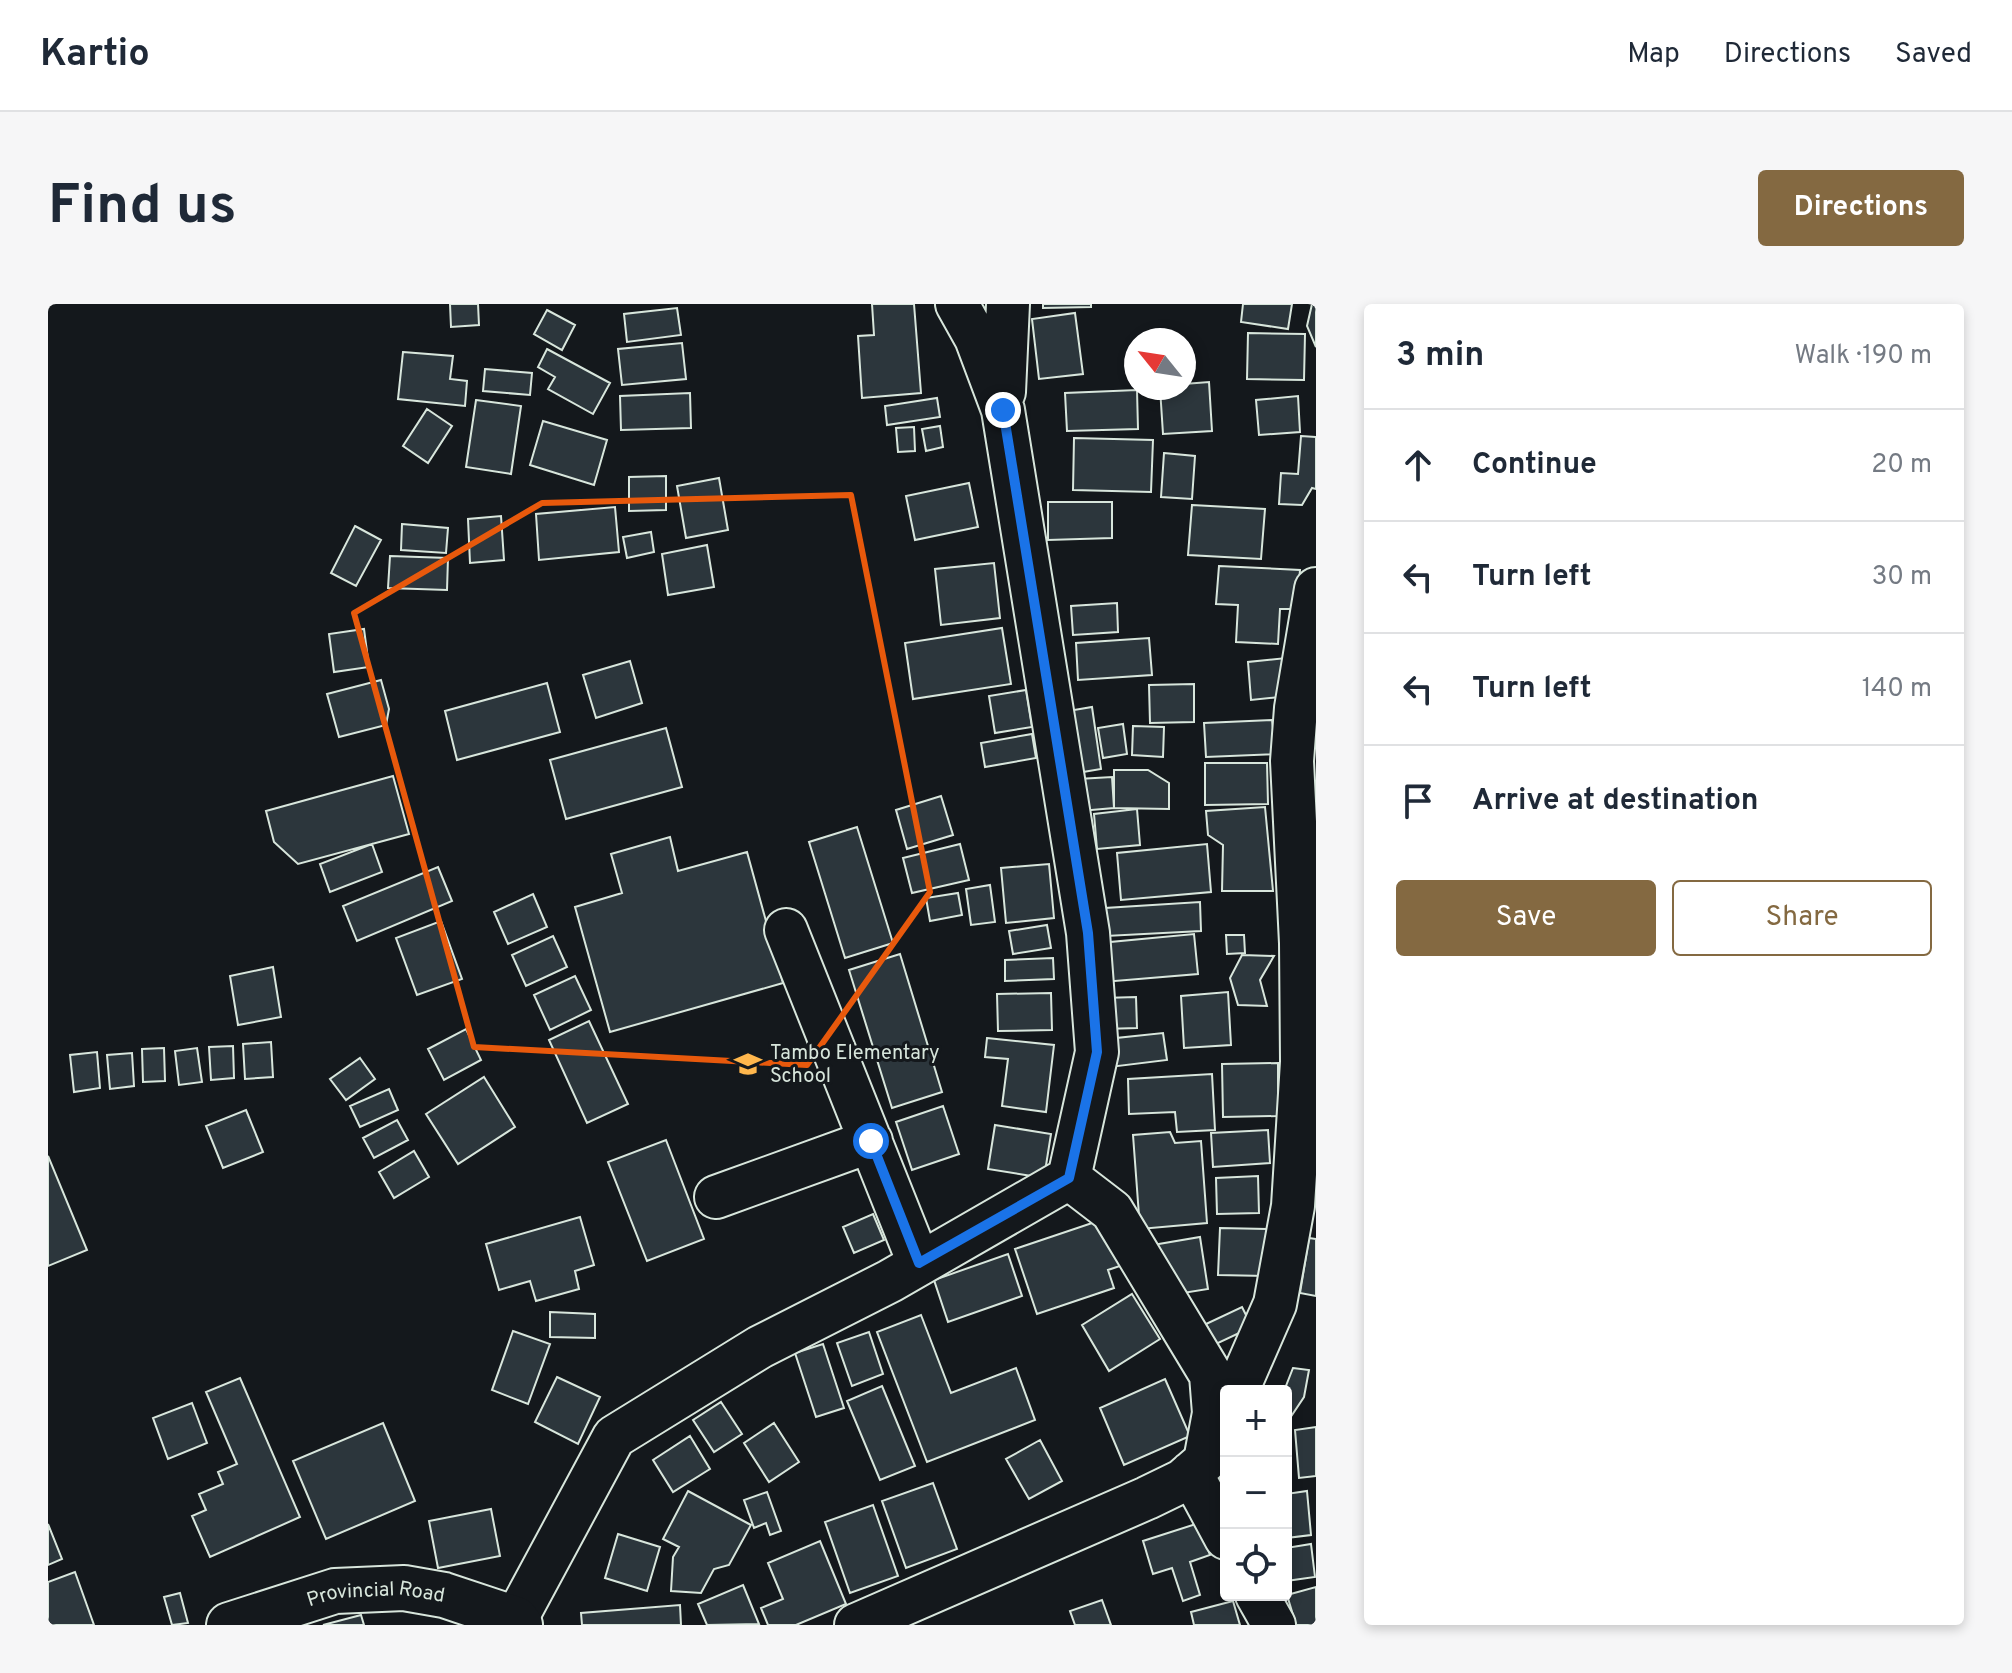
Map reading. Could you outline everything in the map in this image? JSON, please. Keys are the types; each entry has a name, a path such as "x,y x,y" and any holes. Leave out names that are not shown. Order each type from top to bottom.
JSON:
{"main road":[{"name":"Provincial Road","path":"229,1625 335,1591 404,1588 444,1595 518,1622"}],"street":[{"path":"518,1622 614,1437 760,1347 890,1281 1069,1178 1097,1052 1088,933 1003,410 976,338 957,304"},
{"path":"1003,410 1008,304"},
{"path":"1240,1385 1275,1304 1293,1206 1302,1062 1301,943 1292,761 1296,708 1316,589"},
{"path":"786,930 919,1263"},
{"path":"716,1197 871,1141"},
{"path":"856,1625 1147,1498 1182,1481 1205,1461 1218,1418 1214,1413 1211,1375 1112,1211 1069,1178"},
{"path":"1191,1473 1221,1529"},
{"path":"1260,1601 1274,1625"}],"highlighted area":[{"path":"851,495 930,892 807,1065 474,1047 354,613 542,503"}],"building":[{"path":"450,304 478,304 479,325 451,327"},
{"path":"872,304 914,304 921,393 862,398 858,336 874,335"},
{"path":"1043,304 1091,304 1091,307 1043,308"},
{"path":"1243,304 1292,304 1288,329 1241,322"},
{"path":"1312,304 1316,304 1316,347 1307,326"},
{"path":"677,308 681,335 627,342 624,314"},
{"path":"547,310 575,325 562,350 534,334"},
{"path":"1075,313 1083,374 1039,379 1032,319"},
{"path":"1248,333 1305,334 1304,380 1247,379"},
{"path":"682,343 686,379 622,385 618,349"},
{"path":"547,349 610,383 593,414 548,389 555,377 538,367"},
{"path":"403,352 453,356 450,379 467,381 465,406 398,399"},
{"path":"485,369 532,373 530,395 483,391"},
{"path":"1209,382 1212,431 1163,434 1161,400 1196,400 1196,383"},
{"path":"1124,391 1124,400 1137,400 1138,429 1067,431 1065,393"},
{"path":"690,393 691,428 621,430 620,396"},
{"path":"1298,396 1300,432 1259,435 1256,400"},
{"path":"937,398 940,417 887,425 885,406"},
{"path":"476,400 521,406 511,474 466,467"},
{"path":"427,409 452,426 428,463 403,446"},
{"path":"543,421 607,440 594,485 530,465"},
{"path":"940,426 943,447 926,451 922,429"},
{"path":"914,427 915,451 898,452 896,428"},
{"path":"1301,436 1316,437 1316,489 1312,488 1302,505 1279,504 1281,473 1298,474"},
{"path":"1074,438 1153,440 1151,492 1073,490"},
{"path":"1164,453 1195,456 1192,499 1161,497"},
{"path":"666,476 666,510 629,511 629,477"},
{"path":"719,478 728,530 686,538 677,486"},
{"path":"969,483 978,527 915,540 906,496"},
{"path":"1048,502 1112,502 1112,538 1048,540"},
{"path":"1192,505 1265,509 1261,559 1188,555"},
{"path":"615,507 619,552 539,560 536,514"},
{"path":"501,516 504,560 470,563 468,519"},
{"path":"402,524 448,528 446,553 401,550"},
{"path":"355,526 381,540 356,586 331,573"},
{"path":"651,532 654,552 627,558 623,537"},
{"path":"707,545 714,587 668,595 662,554"},
{"path":"390,556 448,558 447,590 388,588"},
{"path":"994,563 1000,618 941,625 935,569"},
{"path":"1219,566 1300,570 1297,609 1280,609 1278,644 1236,642 1238,605 1216,604"},
{"path":"1117,603 1118,632 1073,635 1071,606"},
{"path":"1002,628 1011,684 913,699 905,643"},
{"path":"364,629 369,667 334,672 329,634"},
{"path":"1149,638 1152,675 1078,680 1076,643"},
{"path":"1286,658 1290,696 1251,700 1248,662"},
{"path":"630,661 642,703 596,718 583,675"},
{"path":"381,680 389,709 386,725 339,737 327,694"},
{"path":"547,683 560,732 457,760 445,711"},
{"path":"1194,684 1194,722 1150,723 1149,685"},
{"path":"1026,690 1032,727 995,733 989,696"},
{"path":"1092,707 1101,769 1077,773 1068,711"},
{"path":"1272,720 1276,754 1206,757 1204,723"},
{"path":"1123,724 1127,754 1103,758 1098,728"},
{"path":"1133,726 1164,727 1163,757 1132,755"},
{"path":"666,728 682,787 566,819 550,760"},
{"path":"1032,734 1036,758 985,767 981,743"},
{"path":"1205,763 1267,763 1268,804 1205,805"},
{"path":"1114,770 1148,770 1169,783 1169,809 1114,808"},
{"path":"393,776 409,834 298,864 274,842 266,811"},
{"path":"1112,777 1114,808 1080,811 1078,779"},
{"path":"941,796 953,835 907,849 896,810"},
{"path":"1265,807 1273,891 1222,891 1223,845 1208,835 1206,811"},
{"path":"1137,809 1140,845 1097,849 1094,814"},
{"path":"857,827 893,943 845,958 809,842"},
{"path":"670,837 678,871 747,852 783,983 610,1032 575,907 622,893 611,854"},
{"path":"372,844 382,872 330,892 320,864"},
{"path":"960,844 969,880 912,893 903,858"},
{"path":"1207,844 1211,892 1121,900 1117,853"},
{"path":"1049,864 1054,918 1006,923 1001,868"},
{"path":"438,867 452,901 357,941 343,906"},
{"path":"990,885 995,922 971,925 966,889"},
{"path":"958,893 962,915 930,921 926,898"},
{"path":"533,894 547,927 508,944 494,912"},
{"path":"1200,902 1201,931 1106,936 1105,908"},
{"path":"441,921 462,979 417,995 396,938"},
{"path":"1047,925 1051,948 1013,954 1009,931"},
{"path":"1194,934 1198,974 1103,982 1100,943"},
{"path":"1226,935 1244,935 1245,953 1227,954"},
{"path":"553,936 567,967 526,986 512,955"},
{"path":"900,954 942,1092 892,1108 849,970"},
{"path":"1242,955 1274,956 1260,980 1267,1006 1238,1005 1230,978"},
{"path":"1053,958 1054,979 1005,981 1005,960"},
{"path":"273,967 281,1017 238,1025 230,976"},
{"path":"575,976 591,1010 550,1030 534,995"},
{"path":"1228,992 1231,1045 1184,1048 1181,996"},
{"path":"1051,993 1052,1030 998,1031 997,994"},
{"path":"1136,997 1137,1028 1104,1029 1103,998"},
{"path":"589,1021 628,1104 587,1123 549,1040"},
{"path":"466,1029 481,1060 444,1080 428,1049"},
{"path":"1163,1033 1167,1060 1110,1067 1107,1039"},
{"path":"987,1038 1054,1045 1046,1112 1002,1106 1008,1059 985,1057"},
{"path":"271,1042 273,1077 245,1079 243,1044"},
{"path":"233,1046 234,1078 211,1080 209,1047"},
{"path":"164,1048 165,1081 143,1082 142,1049"},
{"path":"197,1048 202,1082 179,1085 175,1051"},
{"path":"97,1052 100,1088 74,1092 70,1055"},
{"path":"132,1053 134,1086 110,1089 107,1055"},
{"path":"360,1058 375,1079 346,1100 330,1079"},
{"path":"1278,1063 1278,1116 1223,1117 1222,1064"},
{"path":"1212,1074 1215,1130 1177,1132 1175,1112 1129,1114 1128,1079"},
{"path":"484,1077 515,1127 458,1164 426,1114"},
{"path":"389,1089 398,1110 360,1127 350,1106"},
{"path":"943,1106 959,1154 912,1170 896,1122"},
{"path":"246,1110 263,1152 223,1168 206,1126"},
{"path":"397,1120 408,1140 374,1158 363,1138"},
{"path":"995,1125 1051,1134 1044,1178 988,1169"},
{"path":"1268,1130 1270,1163 1213,1167 1211,1133"},
{"path":"1170,1132 1175,1143 1201,1141 1207,1223 1140,1229 1133,1135"},
{"path":"666,1140 704,1239 647,1261 608,1162"},
{"path":"414,1151 429,1177 394,1198 379,1172"},
{"path":"48,1156 87,1250 48,1266"},
{"path":"1258,1176 1259,1213 1217,1214 1216,1178"},
{"path":"873,1214 884,1240 854,1253 843,1227"},
{"path":"580,1217 594,1265 575,1271 579,1289 536,1301 530,1281 499,1290 486,1244"},
{"path":"1101,1220 1123,1265 1108,1270 1114,1288 1037,1314 1015,1249"},
{"path":"1220,1228 1267,1229 1266,1276 1218,1275"},
{"path":"1200,1237 1208,1289 1177,1294 1147,1246"},
{"path":"1309,1238 1316,1239 1316,1296 1300,1293"},
{"path":"1008,1254 1022,1296 948,1322 934,1280"},
{"path":"1132,1294 1160,1339 1109,1371 1082,1325"},
{"path":"1242,1307 1252,1327 1216,1344 1206,1324"},
{"path":"550,1312 595,1314 595,1338 550,1337"},
{"path":"921,1315 951,1393 1016,1368 1035,1420 927,1462 877,1332"},
{"path":"513,1331 550,1344 528,1404 492,1390"},
{"path":"869,1332 883,1374 852,1386 837,1343"},
{"path":"823,1344 844,1408 816,1417 795,1353"},
{"path":"1293,1368 1309,1370 1304,1397 1292,1415 1292,1385 1286,1385"},
{"path":"557,1377 600,1397 578,1444 535,1422"},
{"path":"240,1378 300,1517 210,1557 192,1516 206,1510 199,1494 223,1484 218,1472 237,1464 206,1392"},
{"path":"1165,1379 1190,1436 1124,1465 1100,1408"},
{"path":"882,1386 915,1466 880,1480 847,1401"},
{"path":"721,1402 742,1434 714,1452 693,1420"},
{"path":"192,1403 207,1443 168,1459 153,1418"},
{"path":"383,1423 415,1501 326,1539 293,1461"},
{"path":"774,1423 799,1462 769,1482 744,1443"},
{"path":"1316,1427 1316,1476 1299,1478 1295,1430"},
{"path":"690,1436 710,1469 673,1492 653,1460"},
{"path":"1040,1440 1062,1481 1029,1499 1006,1459"},
{"path":"933,1483 957,1549 906,1568 882,1501"},
{"path":"688,1491 751,1525 729,1565 714,1569 701,1593 671,1591 673,1557 679,1547 663,1539"},
{"path":"1307,1491 1311,1535 1292,1537 1292,1493"},
{"path":"767,1492 781,1531 770,1535 766,1523 754,1528 744,1500"},
{"path":"873,1505 898,1576 850,1593 825,1522"},
{"path":"491,1509 500,1556 438,1568 429,1521"},
{"path":"1199,1523 1210,1555 1190,1562 1200,1595 1183,1601 1172,1568 1153,1574 1143,1541"},
{"path":"48,1524 62,1559 48,1565"},
{"path":"618,1534 660,1547 647,1591 605,1578"},
{"path":"820,1541 846,1604 796,1625 768,1625 761,1608 783,1599 768,1563"},
{"path":"1311,1544 1315,1577 1292,1580 1292,1547"},
{"path":"75,1572 94,1625 48,1625 48,1582"},
{"path":"743,1585 759,1624 707,1625 698,1604"},
{"path":"1316,1587 1316,1625 1296,1625 1289,1601 1292,1601 1292,1594"},
{"path":"180,1593 188,1623 172,1625 164,1597"},
{"path":"1102,1600 1111,1625 1075,1625 1070,1611"},
{"path":"1233,1601 1240,1625 1194,1625 1191,1612"},
{"path":"680,1605 681,1625 582,1625 581,1613"},
{"path":"361,1615 364,1625 323,1625"}],"place":[{"name":"Tambo Elementary School","path":"748,1064"}],"route":[{"path":"871,1141 919,1263 1069,1178 1097,1052 1088,933 1003,410"}]}
